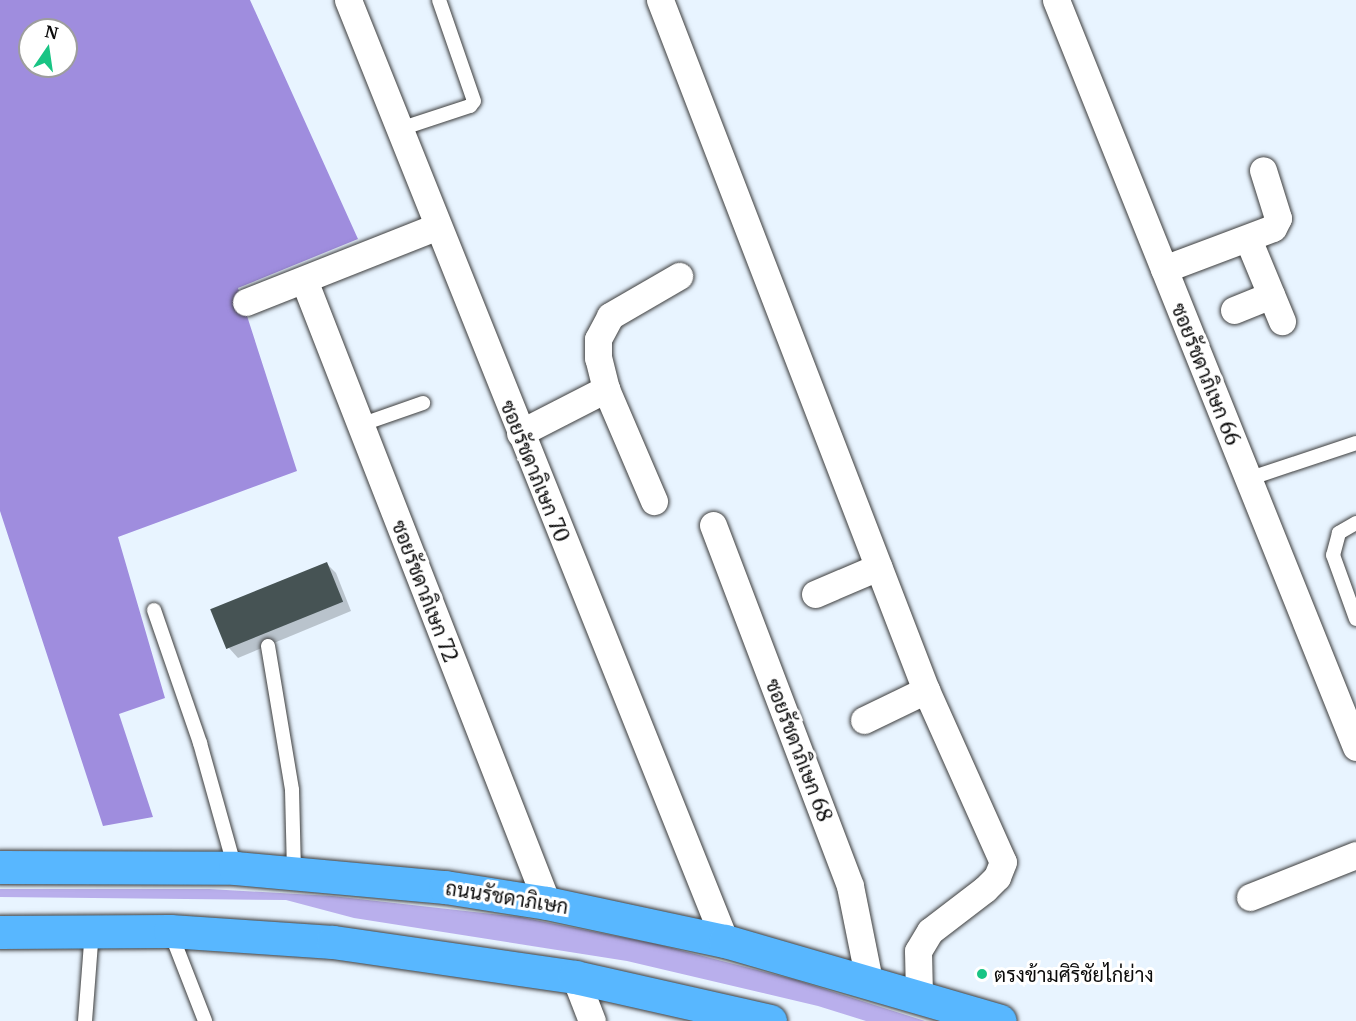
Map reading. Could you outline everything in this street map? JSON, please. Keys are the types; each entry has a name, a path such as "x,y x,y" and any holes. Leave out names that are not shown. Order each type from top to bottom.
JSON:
{"main road":[{"name":"ถนนรัชดาภิเษก","path":"0,867 235,868 377,879 547,903 725,941 869,980 1000,1021"},
{"path":"0,932 170,931 333,942 575,977 758,1019"}],"street":[{"name":"ซอยรัชดาภิเษก 70","path":"348,0 725,941"},
{"path":"660,0 926,690 1003,862 997,877 985,889 930,931 918,951 919,995"},
{"name":"ซอยรัชดาภิเษก 66","path":"1056,0 1248,478 1348,707 1356,747"},
{"path":"1164,269 1273,228 1278,218 1263,170"},
{"path":"246,302 438,226"},
{"path":"1248,239 1282,321"},
{"path":"654,501 606,389 598,358 598,339 610,316 679,276"},
{"name":"ซอยรัชดาภิเษก 72","path":"304,280 547,903"},
{"path":"1234,310 1271,295"},
{"path":"520,433 606,389"},
{"name":"ซอยรัชดาภิเษก 68","path":"713,525 850,886 869,980"},
{"path":"815,594 878,567"},
{"path":"864,720 926,690"},
{"path":"1251,897 1356,855"},
{"path":"575,977 592,1021"}],"lane":[{"path":"400,129 470,106 474,101 439,0"},
{"path":"360,425 423,403"},
{"path":"1248,478 1356,443"},
{"path":"1356,523 1339,533 1333,555 1356,619"},
{"path":"154,610 200,743 235,868"},
{"path":"268,646 292,790 294,873"},
{"path":"85,1021 92,931"},
{"path":"170,931 205,1021"}],"shaded area":[{"path":"0,0 250,0 358,239 238,288 297,471 118,537 165,698 119,714 153,817 103,826 0,511"},
{"path":"0,889 209,889 332,896 520,917 656,944 796,980 925,1021 866,1021 818,1006 627,961 354,918 286,900 0,897"}],"building":[{"path":"327,562 343,602 226,649 210,609"}],"place":[{"name":"ตรงข้ามศิริชัยไก่ย่าง","path":"982,974"}]}
